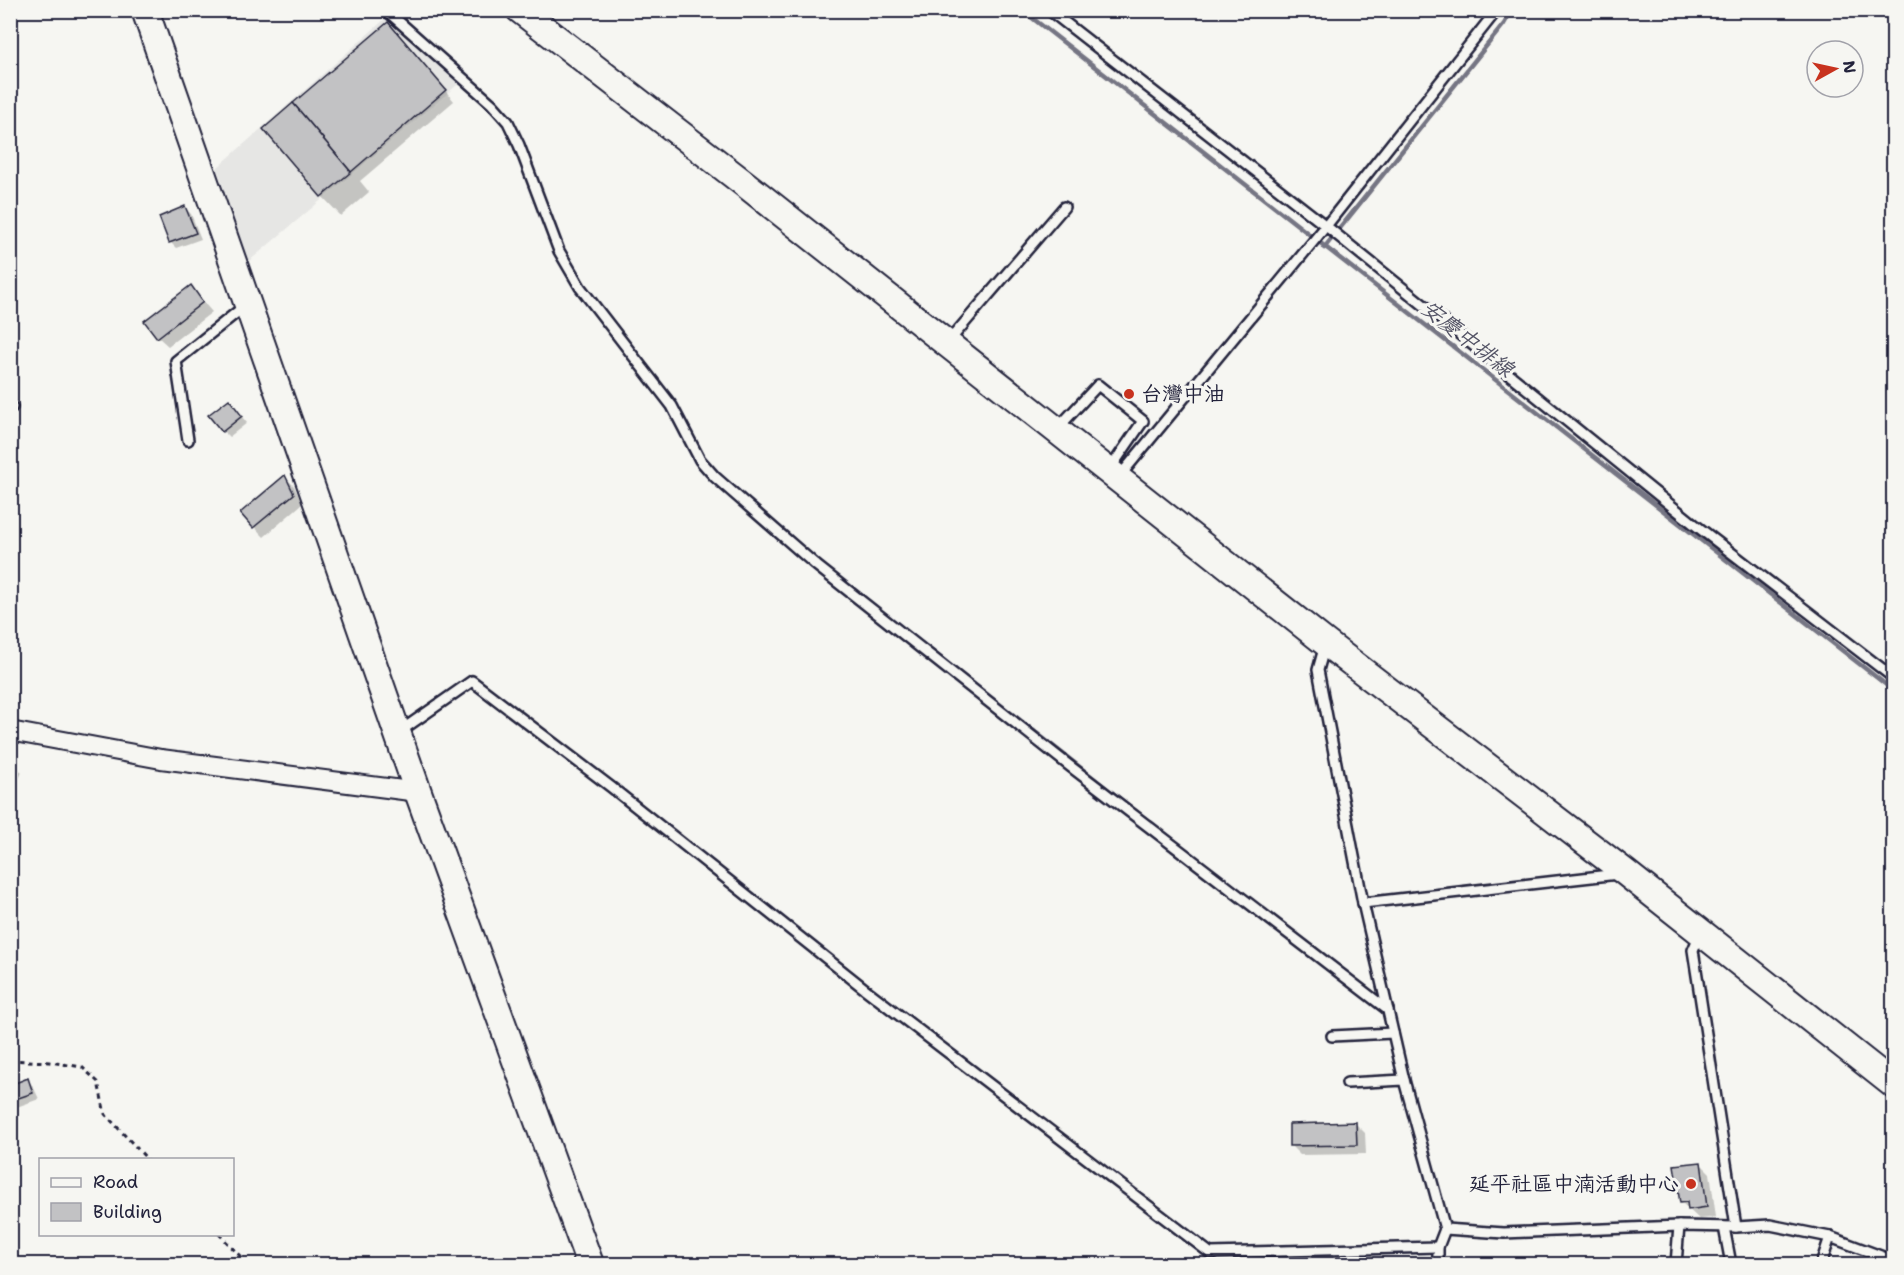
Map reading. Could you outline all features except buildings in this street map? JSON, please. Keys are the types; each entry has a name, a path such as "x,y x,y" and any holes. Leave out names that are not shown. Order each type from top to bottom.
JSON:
{"main road":[{"path":"145,10 399,732 418,792 590,1264"},
{"path":"520,10 1057,429 1326,643 1626,873 1893,1085"}],"street":[{"path":"10,731 161,759 418,792"}],"lane":[{"path":"382,10 492,104 508,122 564,260 580,287 672,406 700,460 715,477 817,566 1071,767 1388,1010"},
{"path":"1049,10 1694,524 1893,678"},
{"path":"1114,475 1323,229 1497,10"},
{"path":"947,343 1064,207"},
{"path":"188,440 176,360 248,303"},
{"path":"1057,429 1098,385 1143,421 1114,475"},
{"path":"1326,643 1318,670 1363,903 1404,1080 1445,1229 1438,1246 1438,1264"},
{"path":"399,732 472,681 611,787 865,989 1209,1253 1438,1246"},
{"path":"1363,903 1626,873"},
{"path":"1701,932 1693,950 1736,1227"},
{"path":"1332,1036 1393,1033"},
{"path":"1347,1083 1404,1080"},
{"path":"1445,1229 1504,1233 1770,1225 1830,1237 1893,1261"},
{"path":"1676,1264 1679,1226"},
{"path":"1724,1227 1731,1264"},
{"path":"1821,1264 1830,1237"},
{"path":"1209,1253 1210,1264"}],"path":[{"path":"10,1060 82,1067 98,1082 105,1114 146,1158"},
{"path":"221,1236 245,1264"}],"shaded area":[{"path":"386,18 463,80 248,262 217,168"}],"waterway":[{"name":"安慶中排線","path":"1022,10 1894,691"},
{"path":"1324,248 1504,24 1512,10"},
{"path":"927,647 1142,816"}],"place":[{"name":"台灣中油","path":"1129,394"},
{"name":"延平社區中湳活動中心","path":"1691,1184"}]}
